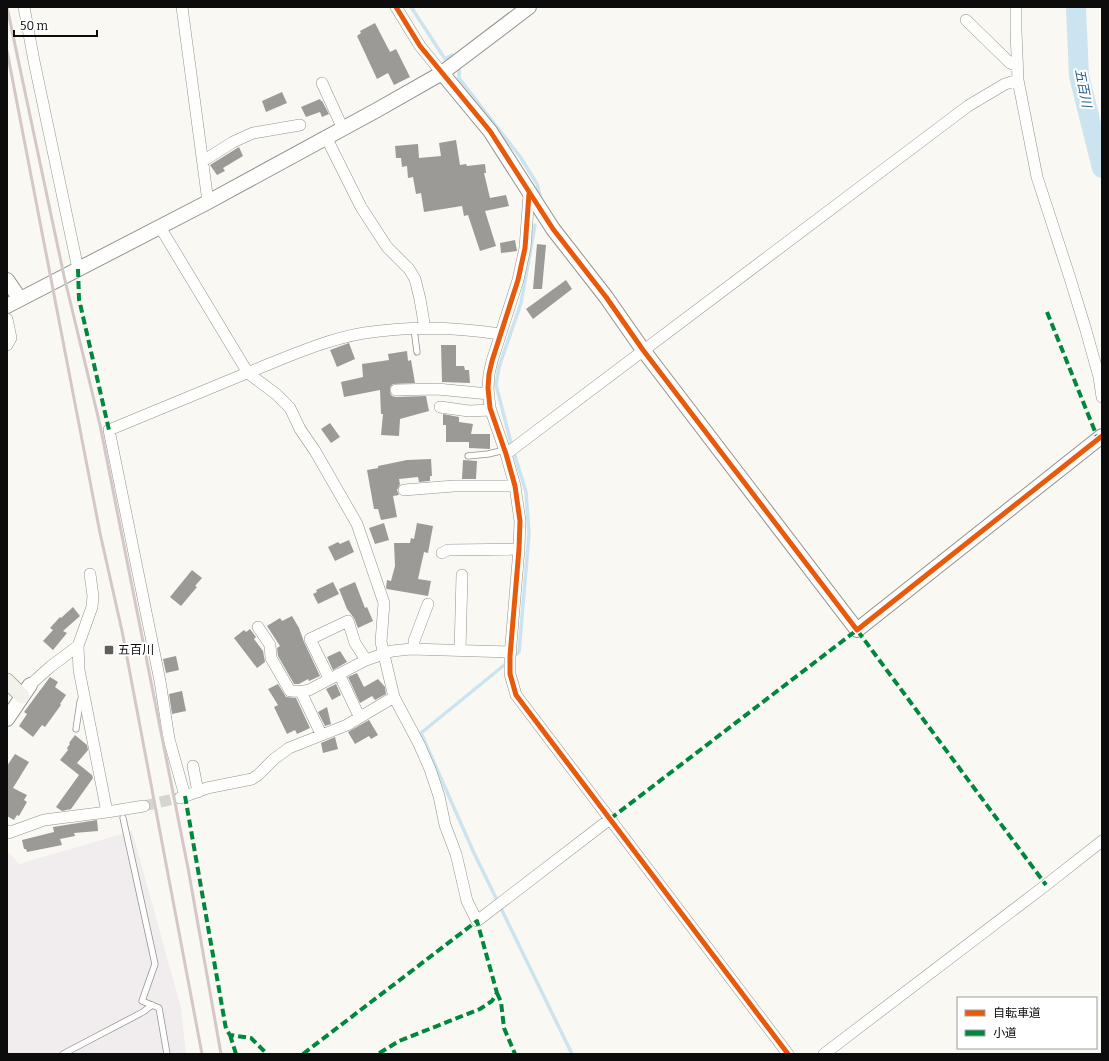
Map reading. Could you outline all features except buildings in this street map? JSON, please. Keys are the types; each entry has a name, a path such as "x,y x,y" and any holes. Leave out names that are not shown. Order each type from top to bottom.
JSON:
{"main road":[{"path":"7,681 26,690"}],"street":[{"path":"24,7 78,269"},
{"path":"182,7 208,202"},
{"path":"396,7 420,46 490,131 553,229 606,297 643,350 857,630 1102,436"},
{"path":"7,306 208,202 343,129 442,73 529,7"},
{"path":"1016,7 1018,80 1037,177 1069,275 1099,377 1102,397"},
{"path":"966,20 1010,63 1017,66"},
{"path":"506,452 968,106 1005,84 1018,80"},
{"path":"322,83 343,129"},
{"path":"203,161 233,142 253,133 300,125"},
{"path":"326,137 360,207 387,247 409,269 415,279 420,299 420,329"},
{"path":"530,194 525,248 520,274 488,374 491,410 506,452 515,486 520,521 510,674 516,695 788,1054"},
{"path":"160,227 248,373 276,394 290,408 300,430 315,451 357,524 384,603 381,642 394,698 413,732 430,769 439,796 445,825 456,854 467,901 477,921 610,819"},
{"path":"7,280 20,299"},
{"path":"7,319 11,338 7,345"},
{"path":"394,698 360,716 347,725 322,734 282,753 252,779 207,788 182,797 169,738 160,681 109,430 315,346 343,338 386,331 446,328 500,334"},
{"path":"396,390 437,389 489,394"},
{"path":"440,407 469,412 491,410"},
{"path":"404,490 454,486 515,486"},
{"path":"442,553 448,550 519,549"},
{"path":"90,574 93,589 92,607 78,646 78,663 107,812"},
{"path":"460,650 462,575"},
{"path":"414,649 414,641 428,604"},
{"path":"360,716 310,639 348,621 355,643 366,660"},
{"path":"258,627 270,645 271,658 290,691 301,692 309,690 366,660 392,651 414,649 460,650 511,654"},
{"path":"7,719 26,690 50,667 78,646"},
{"path":"301,692 322,734"},
{"path":"193,766 198,792"},
{"path":"7,832 8,833 44,820 144,806"},
{"path":"824,1054 1102,841"}],"lane":[{"path":"417,352 420,329"},
{"path":"468,456 506,452"},
{"path":"76,729 80,702 84,693"},
{"path":"122,818 156,964 142,1001 159,1008 167,1054"},
{"path":"63,1054 144,1012 152,1005"}],"shaded area":[{"path":"132,831 181,1008 186,1054 7,1054 7,851 19,864"}],"waterway":[{"path":"411,7 445,59 452,55"},
{"name":"五百川","path":"1076,7 1079,76 1102,168"},
{"path":"459,66 459,78 521,158 537,184 541,200"},
{"path":"511,443 496,385 499,367 521,303 535,225"},
{"path":"512,658 519,652 529,534 526,492 515,456"},
{"path":"508,662 421,733 474,853 572,1054"}],"tunnel":[{"path":"144,806 178,798"}],"railway":[{"path":"7,7 64,276 100,425 188,868 221,1054"},
{"path":"7,51 100,533 122,631 202,1054"}],"marked path":[{"path":"78,269 79,299 109,430"},
{"path":"1047,312 1098,439"},
{"path":"610,819 857,630 1046,885"},
{"path":"185,796 226,1029 230,1035 251,1038 267,1054"},
{"path":"303,1054 477,921 497,993 492,1001 480,1009 399,1041 378,1054"},
{"path":"497,993 501,1002 504,1028 515,1054"},
{"path":"230,1035 236,1054"}],"cycle path":[{"path":"396,7 420,46 490,131 553,229 606,297 643,350 857,630 1102,436"},
{"path":"529,194 525,248 518,280 492,361 488,388 490,408 515,486 520,521 510,656 510,674 516,695 788,1054"}],"place":[{"name":"五百川","path":"109,650"}]}
